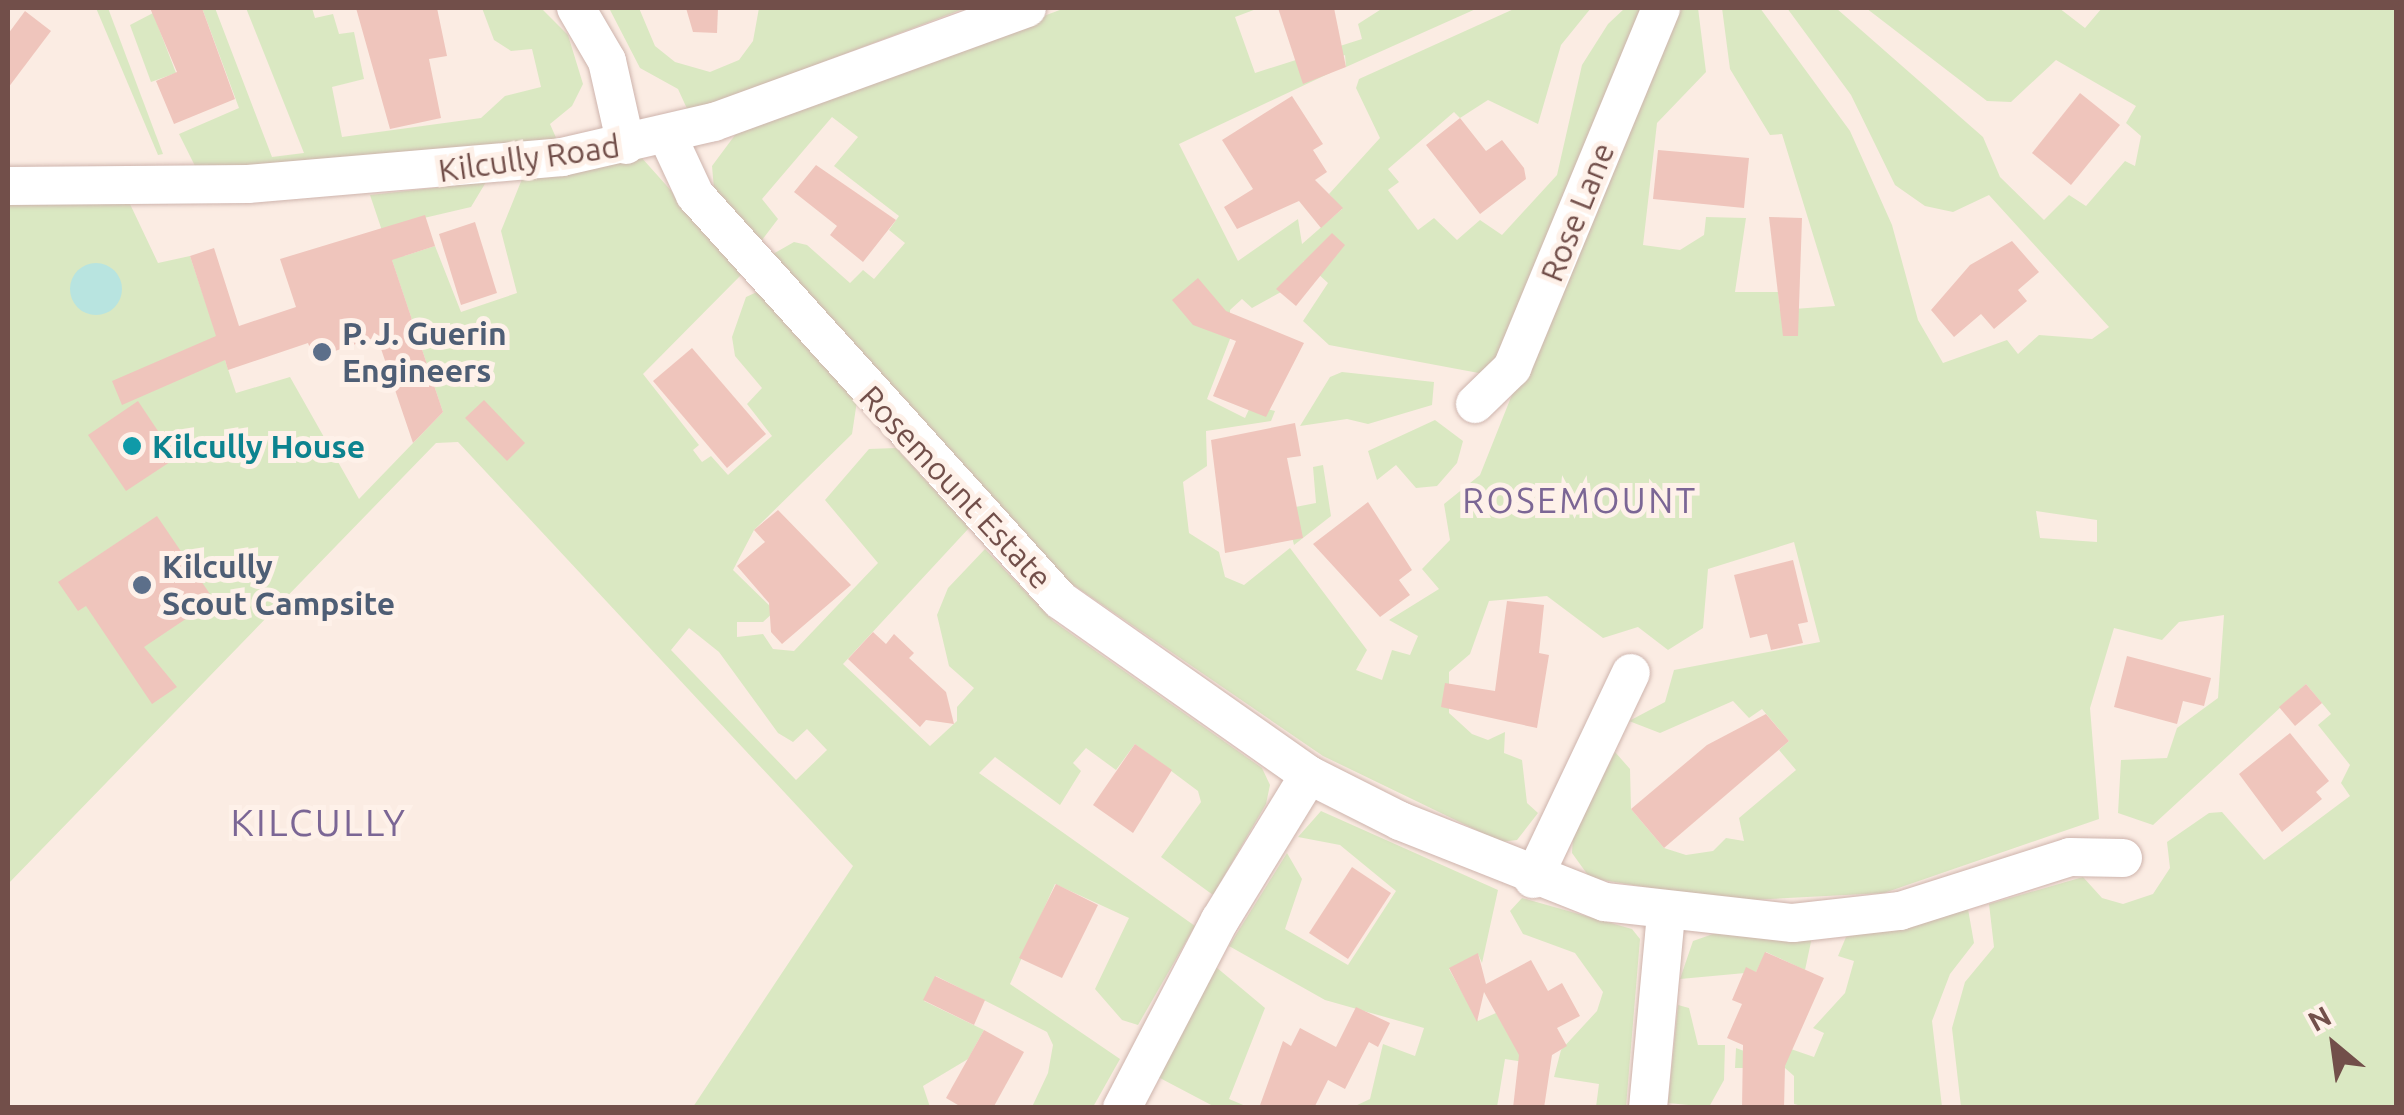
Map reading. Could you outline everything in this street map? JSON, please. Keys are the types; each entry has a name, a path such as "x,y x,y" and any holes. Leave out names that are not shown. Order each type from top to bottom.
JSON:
{"street":[{"path":"576,8 607,61 626,146"},
{"name":"Kilcully Road","path":"8,186 136,189 400,175 626,146 1027,8"},
{"name":"Rose Lane","path":"1475,404 1512,368 1660,8"},
{"name":"Rosemount Estate","path":"667,135 696,196 1016,558 1100,632 1309,775 1533,879 1666,914 1793,923 1870,917 2070,857 2123,858"},
{"path":"1533,879 1631,673"},
{"path":"1122,1108 1220,920 1309,775"},
{"path":"1648,1108 1666,914"}],"green space":[{"path":"96,8 108,8 163,154 158,155"},
{"path":"202,8 215,8 272,157 304,153 246,8 312,8 315,18 333,14 339,34 354,32 364,79 332,87 342,137 481,118 505,96 541,87 532,49 511,51 494,40 482,8 541,8 568,35 583,84 572,106 550,124 557,140 198,172 179,134 239,108"},
{"path":"609,8 639,8 655,46 675,62 710,72 739,60 753,41 759,8 966,8 689,113 678,89 640,68"},
{"path":"1065,8 1259,8 1235,17 1255,73 1362,39 1358,24 1383,8 1478,8 1346,67 1345,55 1330,61 1330,73 1179,144 1238,261 1298,219 1302,244 1342,209 1329,194 1380,138 1356,88 1359,79 1516,8 1591,8 1561,45 1538,124 1488,100 1460,118 1454,112 1388,169 1399,182 1388,190 1418,230 1434,218 1457,240 1480,220 1502,235 1557,175 1582,65 1608,24 1625,8 1654,8 1506,367 1484,374 1329,345 1303,321 1328,283 1304,261 1281,292 1252,308 1242,299 1230,310 1230,339 1207,399 1245,418 1251,405 1275,411 1271,421 1206,431 1207,466 1183,482 1189,533 1219,552 1225,577 1244,585 1290,548 1367,650 1356,670 1382,680 1392,650 1410,655 1418,636 1389,620 1439,589 1422,569 1450,540 1444,504 1480,475 1666,8 1698,8 1706,72 1657,123 1643,245 1680,250 1704,235 1706,217 1746,218 1735,292 1778,292 1780,310 1835,306 1782,134 1770,135 1730,69 1722,8 1760,8 1850,131 1892,225 1918,320 1943,363 2007,340 2018,354 2039,335 2092,339 2109,327 1989,195 1953,212 1925,206 1895,185 1851,95 1787,8 1836,8 1983,137 2000,177 2044,220 2069,195 2086,206 2125,161 2135,166 2141,136 2126,123 2136,106 2056,60 2011,102 1987,101 1866,8 2059,8 2085,28 2102,8 2396,8 2396,1107 1961,1107 1952,1028 1965,982 1994,947 1989,904 2083,877 2102,898 2123,904 2153,894 2170,868 2167,842 2209,813 2222,812 2264,860 2350,796 2341,783 2350,765 2318,725 2331,714 2306,684 2153,825 2118,813 2121,760 2167,758 2177,728 2218,698 2224,615 2179,622 2162,640 2114,628 2090,708 2099,819 1884,893 1730,901 1590,878 1572,853 1573,837 1615,752 1630,769 1631,809 1664,848 1686,855 1713,851 1726,838 1744,841 1739,818 1796,770 1779,750 1789,741 1762,709 1749,718 1733,701 1660,733 1629,721 1665,702 1674,670 1820,642 1794,542 1708,569 1703,628 1668,650 1638,627 1603,638 1547,596 1489,601 1470,654 1449,672 1449,713 1472,734 1488,740 1505,732 1504,753 1522,760 1527,803 1538,813 1517,840 1501,842 1323,756 1056,573 773,254 794,242 807,245 850,283 863,270 874,279 905,243 889,230 899,216 834,166 858,137 832,117 762,199 778,219 756,248 714,189 712,166 738,131","holes":["2036,511 2097,520 2097,542 2040,538"]},
{"path":"153,13 176,73 151,82 130,25"},
{"path":"641,157 744,272 643,374 699,445 693,450 702,462 711,456 728,475 772,436 747,404 762,388 735,356 732,337 746,297 759,291 857,401 852,434 754,530 733,570 775,611 763,622 737,622 737,637 763,634 773,649 794,651 878,563 825,500 869,449 896,448 969,528 843,664 930,746 957,721 957,707 974,688 949,666 937,615 948,588 985,549 1053,621 1262,768 1270,785 1266,804 1213,895 1161,857 1201,802 1198,791 1135,744 1116,770 1086,748 1073,763 1081,771 1060,805 995,757 979,773 1195,926 1138,1025 1122,1020 1095,989 1129,918 1055,884 1010,984 1120,1059 1093,1107 1032,1107 1048,1073 1053,1045 1047,1032 936,976 924,1001 984,1030 968,1059 923,1086 930,1107 693,1107 853,866 458,442 436,443 8,884 8,203 130,204 158,263 190,256 236,393 290,377 359,499 443,412 370,195 486,182 471,207 394,225 404,256 435,246 461,312 517,293 501,231 522,179","holes":["689,628 719,652 778,733 793,742 807,729 827,750 796,780 671,650"]},
{"path":"1342,372 1434,382 1432,405 1368,424 1347,419 1300,426 1330,377"},
{"path":"1435,420 1463,441 1457,463 1437,486 1416,488 1396,465 1377,480 1368,451"},
{"path":"1323,465 1331,516 1294,545 1285,509 1316,503 1313,467"},
{"path":"1321,811 1498,890 1482,963 1478,954 1449,969 1478,1021 1496,1013 1524,1062 1505,1059 1497,1107 1353,1107 1370,1099 1383,1044 1415,1056 1424,1028 1325,1000 1229,946 1287,853 1302,879 1285,929 1348,965 1396,891 1340,845 1298,837"},
{"path":"1522,898 1632,929 1640,939 1626,1107 1596,1107 1599,1084 1554,1077 1561,1050 1597,1011 1603,992 1575,953 1523,934 1510,911"},
{"path":"1968,909 1974,943 1950,974 1932,1021 1942,1107 1806,1107 1794,1104 1794,1076 1785,1068 1735,1068 1736,1048 1776,1063 1785,1047 1814,1057 1824,1033 1813,1028 1845,993 1854,961 1838,956 1846,937"},
{"path":"1713,934 1812,937 1805,970 1766,952 1756,972 1680,979 1693,941"},
{"path":"1216,967 1265,1008 1229,1099 1248,1107 1215,1107 1158,1077"},
{"path":"1678,1005 1689,1008 1698,1045 1725,1045 1724,1080 1709,1107 1668,1103"}],"water":[{"path":"96,263 115,270 122,289 115,308 96,315 77,308 70,289 77,270"}],"building":[{"path":"150,8 202,8 235,99 174,124 156,81 177,72"},
{"path":"356,8 437,8 447,56 429,59 441,118 390,129"},
{"path":"686,8 718,8 717,33 693,32"},
{"path":"1278,8 1334,8 1346,67 1303,84"},
{"path":"25,11 51,31 8,88 8,34"},
{"path":"2080,93 2120,125 2071,185 2032,153"},
{"path":"1292,96 1323,144 1313,150 1327,172 1315,180 1343,208 1321,228 1299,201 1237,229 1224,207 1253,189 1222,140"},
{"path":"1460,118 1486,151 1502,140 1524,168 1526,179 1480,214 1426,145"},
{"path":"1658,150 1749,158 1744,208 1653,199"},
{"path":"816,165 896,220 863,262 830,235 837,226 794,192"},
{"path":"425,215 435,246 392,260 443,412 413,443 377,337 314,358 308,343 228,370 225,360 122,405 112,381 216,336 190,256 214,248 239,326 296,307 280,259"},
{"path":"1769,217 1802,218 1798,336 1783,336"},
{"path":"475,222 497,293 461,305 439,234"},
{"path":"1332,233 1345,245 1296,306 1276,289"},
{"path":"2012,241 2039,272 2018,290 2027,301 1994,329 1981,314 1954,337 1931,310 1970,265"},
{"path":"1198,278 1226,311 1304,343 1266,417 1213,396 1236,341 1193,325 1172,300"},
{"path":"692,348 766,434 727,468 653,381"},
{"path":"484,400 525,443 507,461 465,418"},
{"name":"Kilcully House","path":"138,401 176,458 126,491 88,435"},
{"path":"1295,423 1301,456 1287,458 1303,538 1225,553 1211,440"},
{"path":"1368,502 1412,570 1399,580 1410,595 1380,617 1313,544"},
{"path":"778,510 851,585 782,644 771,632 769,603 737,566 765,542 754,530"},
{"path":"157,516 214,600 144,647 177,687 152,704 86,606 78,611 58,582"},
{"path":"1793,560 1808,622 1798,624 1803,643 1771,650 1767,634 1750,638 1734,575"},
{"path":"1507,601 1544,605 1539,653 1549,655 1537,728 1441,707 1445,683 1495,691"},
{"path":"873,632 886,644 894,634 914,653 909,658 946,692 954,724 926,720 920,727 848,659"},
{"path":"2127,656 2211,678 2204,706 2183,701 2177,724 2114,707"},
{"path":"2306,684 2322,703 2295,726 2279,707"},
{"path":"1766,714 1789,741 1664,848 1631,809 1707,745"},
{"path":"2290,733 2329,781 2316,792 2322,799 2282,832 2239,774"},
{"path":"1135,744 1172,770 1133,833 1093,805"},
{"path":"1352,867 1391,893 1348,959 1309,933"},
{"path":"1056,884 1098,905 1062,978 1019,958"},
{"path":"1765,952 1824,978 1785,1066 1784,1108 1742,1108 1743,1045 1727,1038 1742,1004 1732,1000 1746,967 1756,972"},
{"path":"1478,953 1486,984 1531,960 1548,991 1562,983 1580,1016 1557,1028 1567,1046 1552,1055 1544,1108 1513,1108 1519,1055 1484,992 1477,1022 1449,968"},
{"path":"935,976 985,1000 974,1025 923,1000"},
{"path":"1356,1007 1390,1023 1378,1047 1369,1042 1345,1089 1328,1080 1314,1108 1259,1108 1283,1041 1291,1046 1300,1028 1336,1047"},
{"path":"984,1030 1024,1052 993,1108 963,1108 946,1098"}],"place":[{"name":"P. J. Guerin Engineers","path":"322,352"},
{"name":"Kilcully House","path":"132,446"},
{"name":"Kilcully Scout Campsite","path":"142,585"}],"district":[{"name":"ROSEMOUNT","path":"1580,500"},
{"name":"KILCULLY","path":"319,823"}]}
